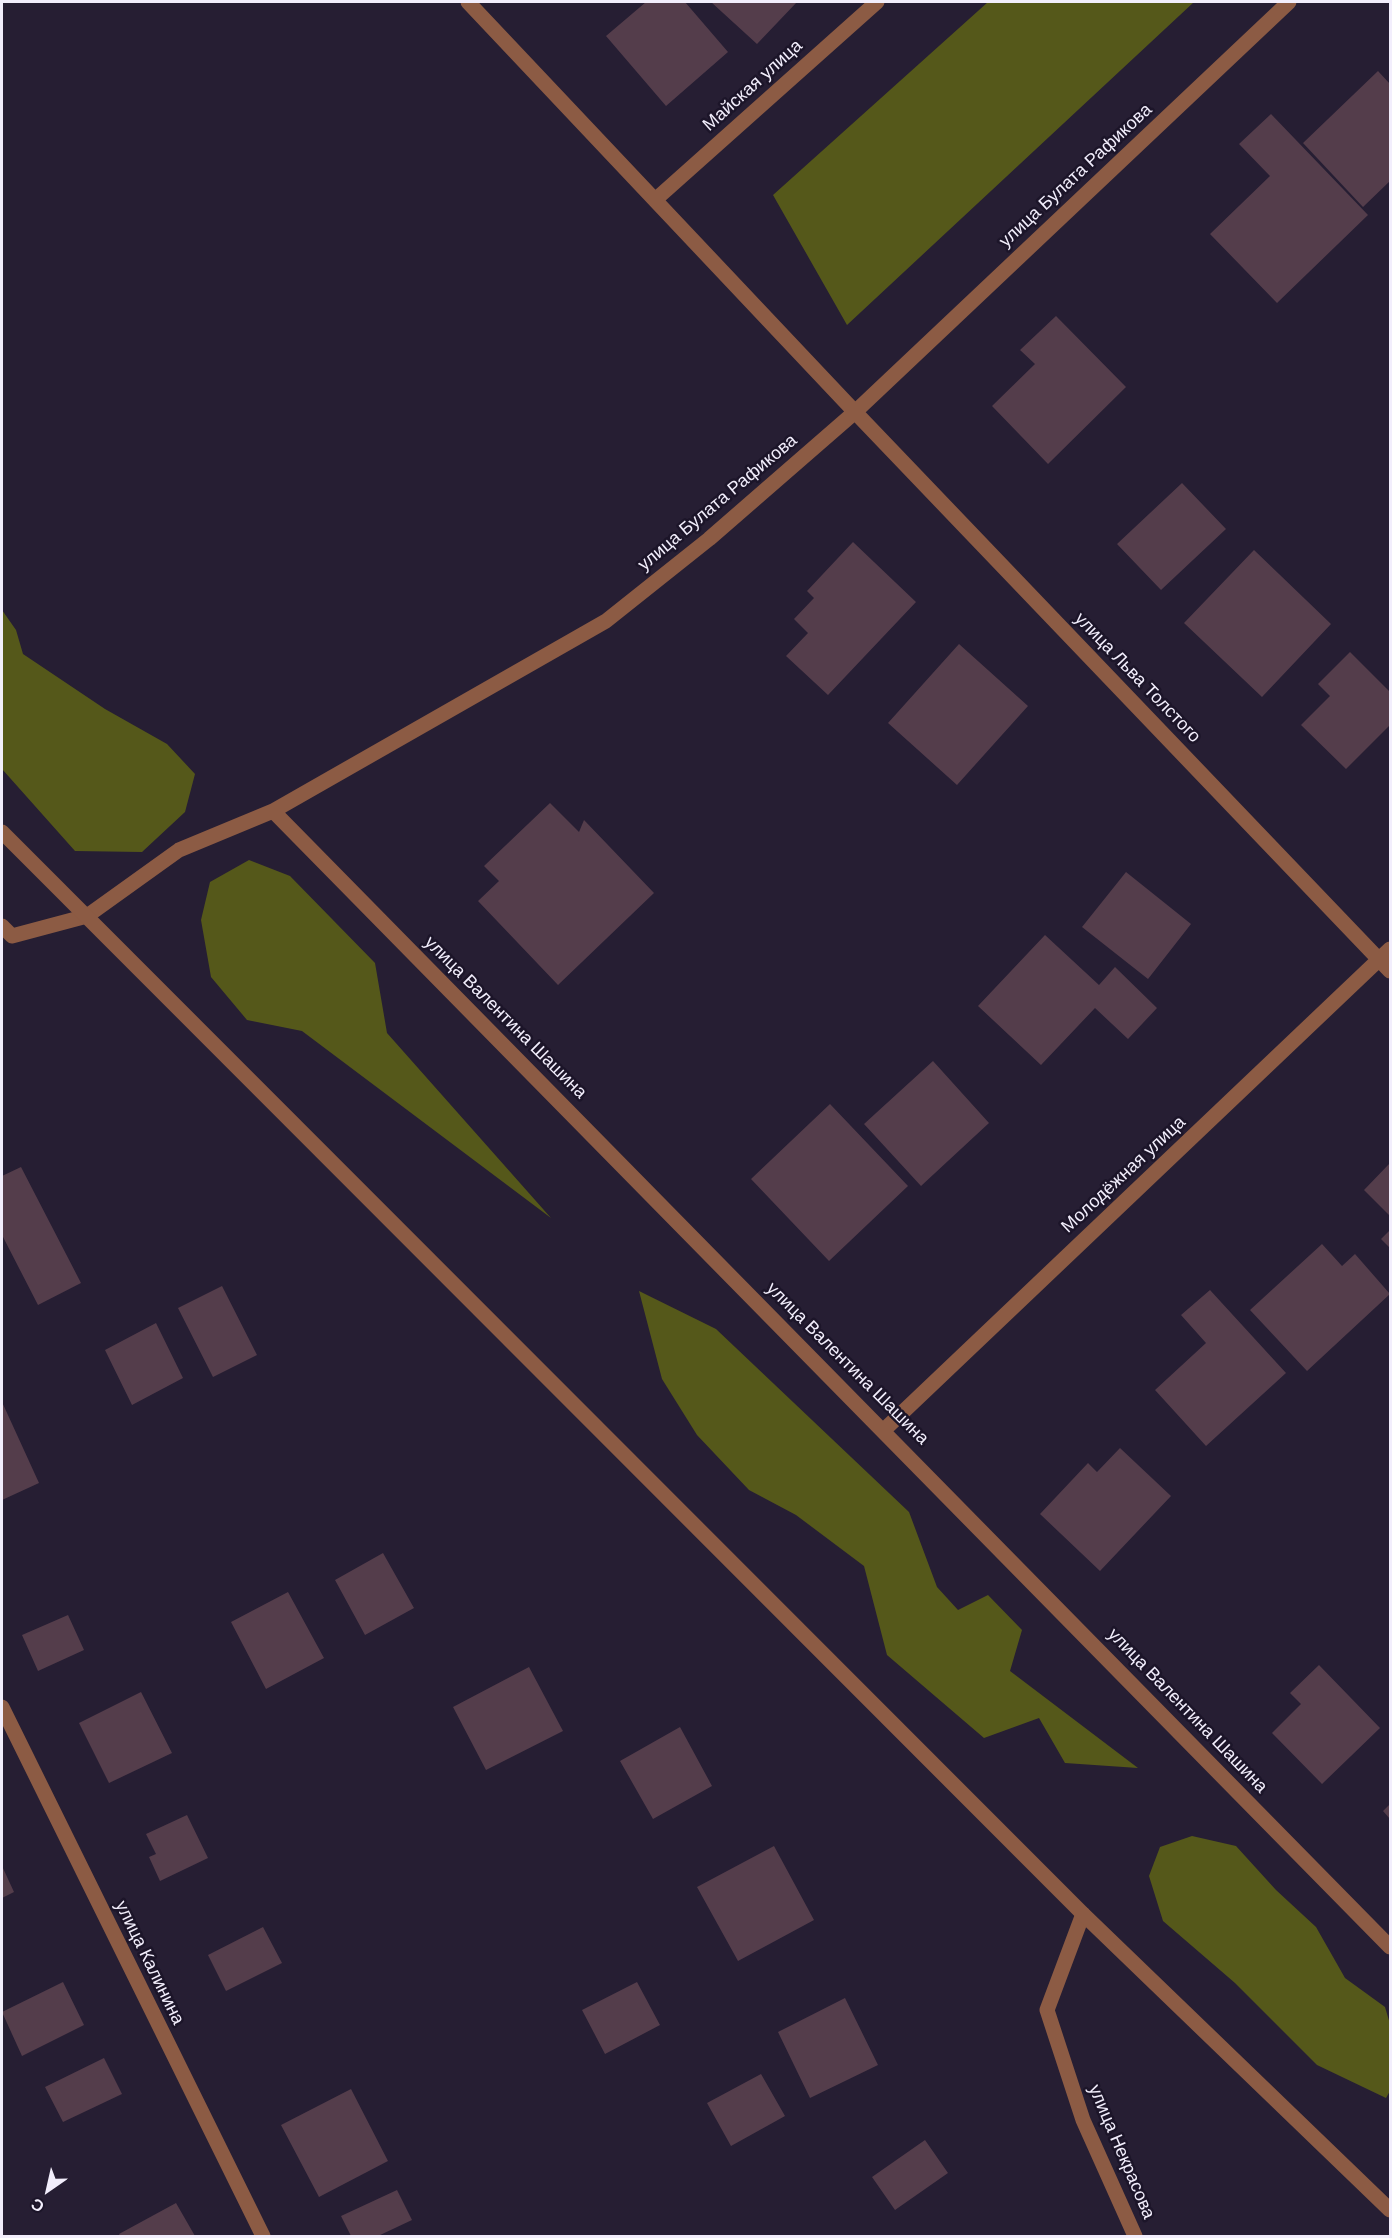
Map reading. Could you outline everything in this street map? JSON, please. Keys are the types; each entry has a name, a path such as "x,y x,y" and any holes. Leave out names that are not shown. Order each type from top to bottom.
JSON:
{"street":[{"name":"улица Льва Толстого","path":"468,2 855,412 1385,955 1390,971"},
{"name":"Майская улица","path":"655,200 877,2"},
{"name":"улица Булата Рафикова","path":"87,916 179,850 273,811 606,621 710,539 855,412 1289,2"},
{"name":"улица Валентина Шашина","path":"273,811 1390,1947"},
{"path":"2,832 1083,1914 1390,2210"},
{"path":"2,926 12,936 87,916"},
{"name":"Молодёжная улица","path":"884,1430 1385,955"},
{"name":"улица Калинина","path":"2,1707 263,2236"},
{"name":"улица Некрасова","path":"1083,1914 1047,2010 1083,2120 1135,2236"}],"shaded area":[{"path":"988,2 1194,2 847,325 773,195"},
{"path":"2,610 16,630 23,654 105,709 167,744 195,774 185,812 142,852 75,851 2,769"},
{"path":"249,860 290,876 375,963 387,1033 551,1218 302,1031 247,1020 211,977 201,920 210,882"},
{"path":"639,1291 716,1329 909,1512 937,1587 958,1610 988,1595 1022,1630 1010,1671 1138,1768 1065,1763 1039,1718 984,1738 887,1655 864,1566 796,1515 749,1490 697,1435 662,1379"},
{"path":"1192,1836 1236,1846 1276,1890 1316,1927 1345,1978 1385,2007 1390,2024 1390,2091 1386,2098 1317,2065 1235,1983 1163,1921 1149,1876 1160,1847"}],"building":[{"path":"646,2 685,2 728,52 666,106 606,36"},
{"path":"711,2 797,2 757,44"},
{"path":"1378,71 1390,84 1390,181 1363,207 1303,143"},
{"path":"1271,114 1368,215 1277,303 1210,234 1270,176 1239,144"},
{"path":"1056,316 1126,387 1048,464 992,406 1035,364 1020,350"},
{"path":"1182,483 1226,529 1161,590 1117,544"},
{"path":"853,542 916,602 828,695 786,656 808,633 794,619 814,598 807,591"},
{"path":"1254,550 1331,624 1262,697 1184,623"},
{"path":"959,644 1028,706 957,785 888,723"},
{"path":"1350,652 1390,692 1390,725 1346,769 1301,725 1330,696 1318,684"},
{"path":"550,803 579,832 584,820 654,893 558,985 478,901 499,881 484,866"},
{"path":"1126,872 1191,924 1148,979 1082,927"},
{"path":"1045,935 1099,985 1115,967 1157,1008 1128,1039 1095,1008 1041,1065 978,1006"},
{"path":"933,1061 989,1123 921,1186 864,1124"},
{"path":"830,1104 908,1186 829,1261 751,1179"},
{"path":"1390,1163 1390,1216 1364,1190"},
{"path":"21,1167 81,1283 38,1305 2,1235 2,1176"},
{"path":"1390,1230 1390,1248 1381,1239"},
{"path":"1322,1244 1342,1266 1355,1254 1390,1294 1307,1371 1250,1310"},
{"path":"222,1286 257,1355 213,1377 178,1308"},
{"path":"1210,1290 1286,1373 1206,1446 1155,1390 1206,1343 1181,1315"},
{"path":"156,1323 183,1378 132,1405 105,1350"},
{"path":"2,1402 39,1483 2,1500"},
{"path":"1120,1448 1171,1496 1100,1571 1040,1514 1088,1463 1097,1472"},
{"path":"383,1553 414,1608 365,1635 335,1580"},
{"path":"288,1592 324,1658 266,1689 231,1622"},
{"path":"68,1615 84,1650 38,1671 22,1635"},
{"path":"1319,1665 1380,1728 1322,1784 1272,1733 1301,1704 1290,1693"},
{"path":"529,1667 563,1731 486,1770 453,1707"},
{"path":"141,1692 172,1753 109,1783 79,1723"},
{"path":"680,1727 712,1786 653,1819 620,1761"},
{"path":"1390,1804 1390,1819 1383,1811"},
{"path":"187,1815 208,1858 160,1881 149,1857 156,1854 146,1834"},
{"path":"774,1846 814,1920 738,1961 697,1887"},
{"path":"2,1866 14,1892 2,1898"},
{"path":"263,1927 282,1963 226,1991 208,1955"},
{"path":"63,1982 84,2025 22,2056 2,2012"},
{"path":"637,1982 660,2025 605,2054 582,2010"},
{"path":"845,1998 878,2065 810,2098 778,2032"},
{"path":"104,2058 122,2094 63,2122 45,2087"},
{"path":"761,2074 785,2116 731,2146 707,2103"},
{"path":"351,2089 388,2161 319,2197 281,2125"},
{"path":"925,2140 948,2173 895,2210 872,2177"},
{"path":"397,2190 412,2220 378,2236 351,2236 341,2216"},
{"path":"176,2203 195,2236 120,2236 119,2234"}]}
